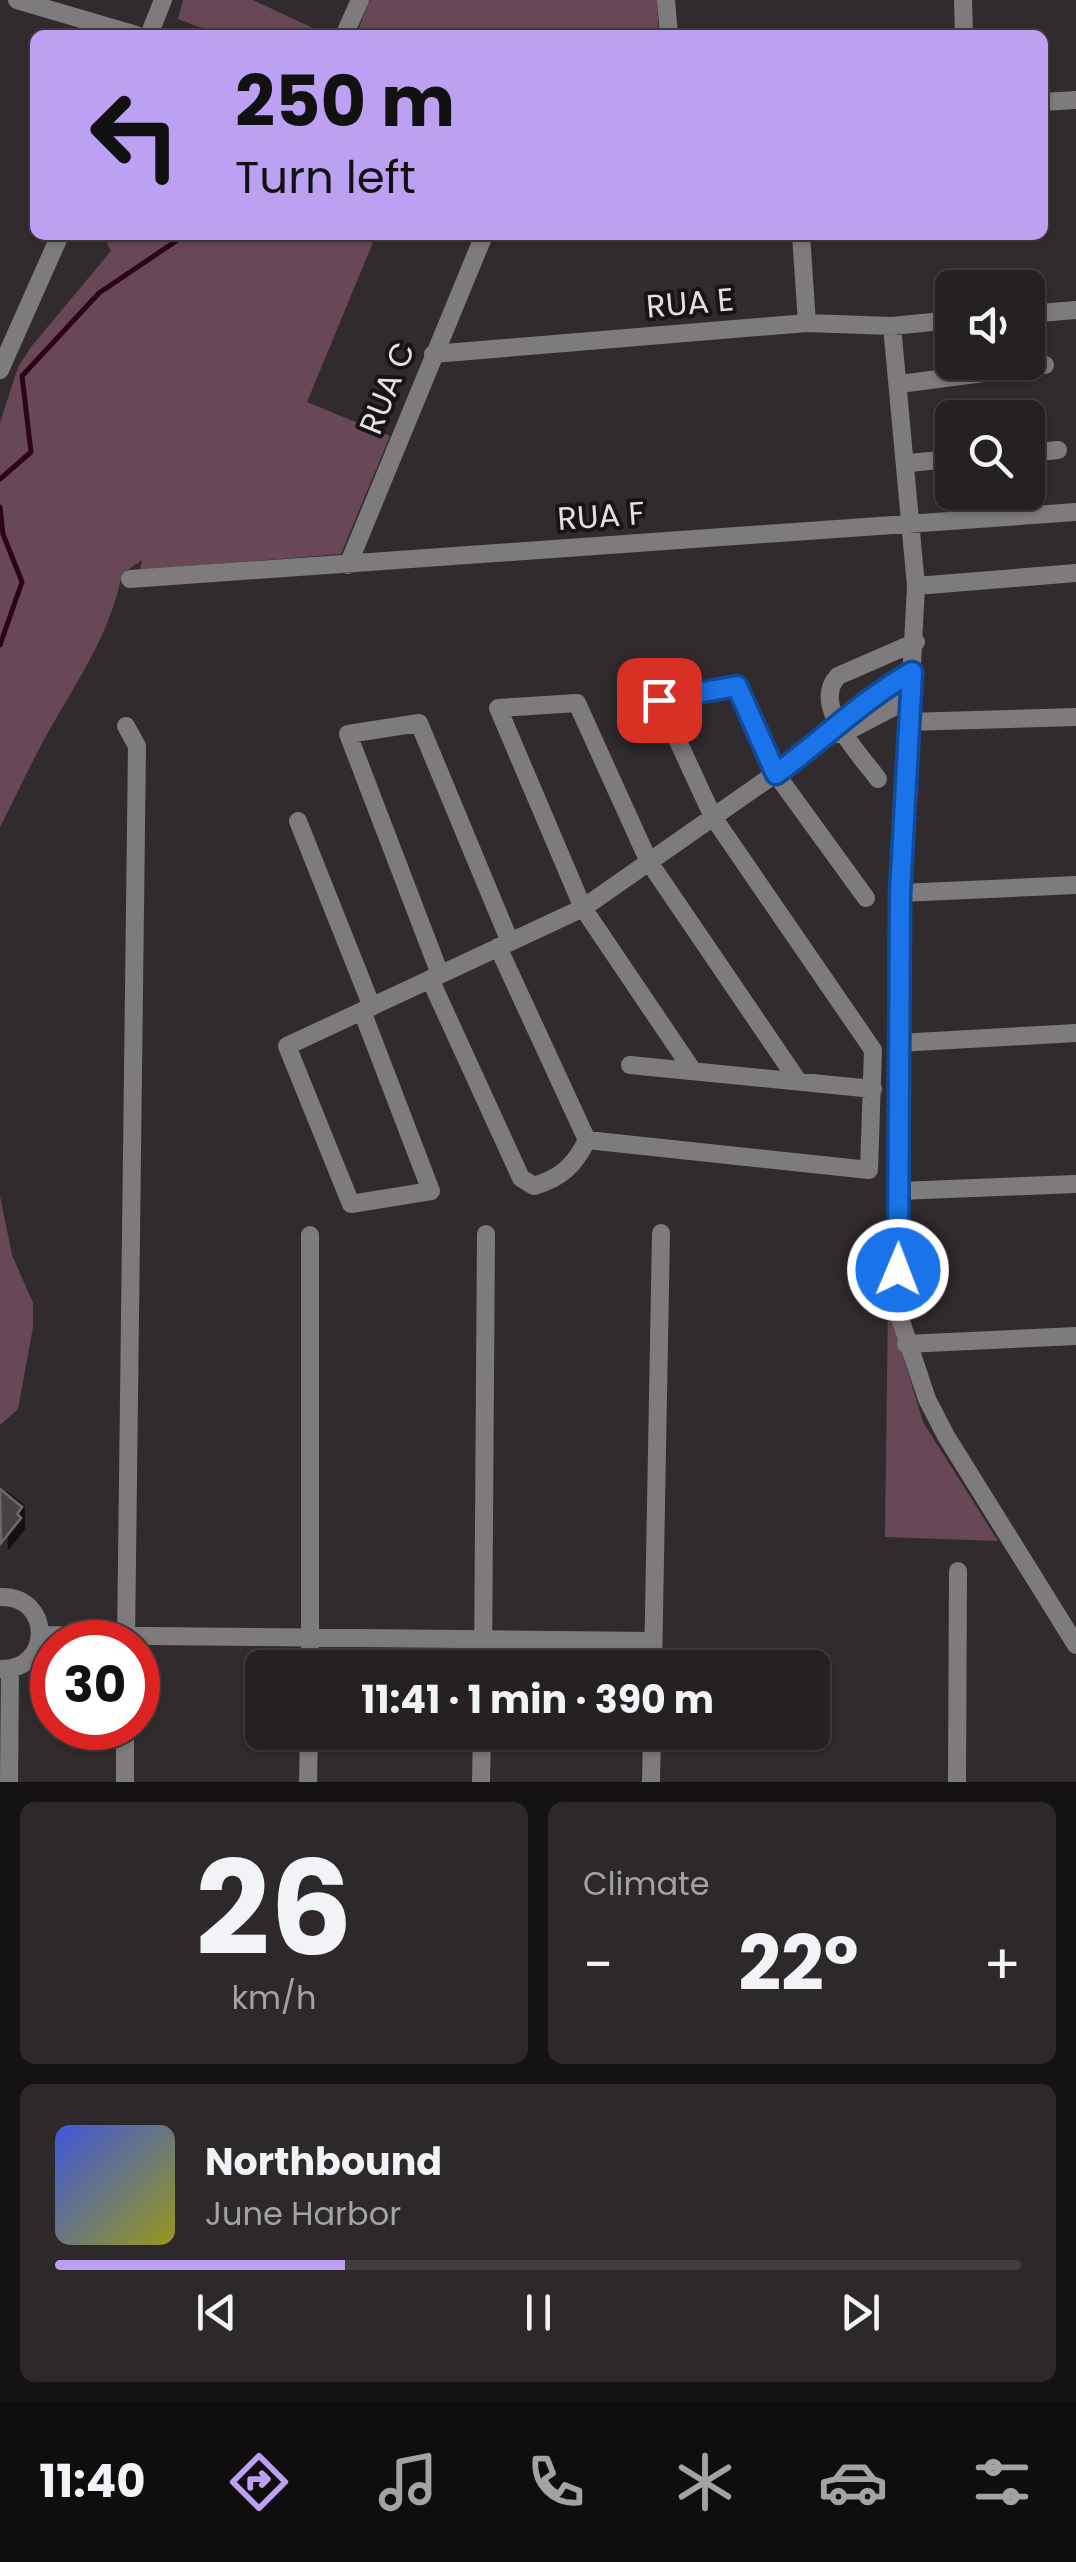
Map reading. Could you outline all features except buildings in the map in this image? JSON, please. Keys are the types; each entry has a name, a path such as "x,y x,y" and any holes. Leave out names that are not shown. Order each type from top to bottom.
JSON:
{"street":[{"path":"18,0 119,30"},
{"path":"152,30 162,0"},
{"path":"348,29 360,0"},
{"path":"666,0 669,30"},
{"path":"964,0 964,30"},
{"path":"1048,102 1076,100"},
{"path":"0,370 58,240"},
{"name":"RUA C","path":"348,565 482,240"},
{"path":"800,240 806,323"},
{"path":"1045,313 1076,310"},
{"name":"RUA E","path":"433,354 806,323 892,326 935,322"},
{"path":"892,326 908,463 916,586 916,642 907,700 900,894 897,1310 906,1344 946,1436 1076,1645"},
{"path":"900,384 935,379"},
{"path":"1045,451 1058,450"},
{"path":"908,463 935,461"},
{"name":"RUA F","path":"130,579 1076,512"},
{"path":"916,586 1076,574"},
{"path":"878,779 838,731 828,695 830,684 916,642"},
{"path":"298,821 367,1009 431,1191 352,1204 287,1046 367,1009 583,908 838,731 880,690 912,672"},
{"path":"587,1140 870,1170 873,1050 713,817 659,700 737,686 776,774 866,898"},
{"path":"838,731 907,700"},
{"path":"693,1071 583,908 498,708 577,704 649,862 798,1081"},
{"path":"908,722 1076,717"},
{"path":"419,723 504,945 587,1140 577,1160 554,1180 534,1186 521,1178 435,977 348,734 419,723"},
{"path":"126,726 136,746 126,1620"},
{"path":"900,894 1076,884"},
{"path":"898,1043 1076,1033"},
{"path":"630,1065 873,1088"},
{"path":"899,1191 1076,1184"},
{"path":"653,1650 660,1233"},
{"path":"483,1650 486,1234"},
{"path":"310,1235 311,1650"},
{"path":"906,1344 1076,1336"},
{"path":"957,1782 958,1571"},
{"path":"0,1598 28,1604 38,1620"},
{"path":"160,1640 653,1641"},
{"path":"9,1782 5,1669 30,1659"},
{"path":"125,1750 125,1782"},
{"path":"308,1782 309,1750"},
{"path":"481,1782 482,1750"},
{"path":"652,1750 652,1782"}],"shaded area":[{"path":"183,0 253,0 317,30 211,30 178,19"},
{"path":"370,0 657,0 659,30 358,30"},
{"path":"106,240 374,240 307,402 390,436 341,554 140,570 142,560 122,574 94,651 0,827 0,423 18,367 111,251"},
{"path":"0,1196 12,1255 33,1303 33,1327 18,1409 0,1425"},
{"path":"888,1306 923,1422 998,1541 885,1537"}],"waterway":[{"path":"0,479 31,452 22,376 99,293 178,240"},
{"path":"0,507 3,534 22,582 0,645"}],"route":[{"path":"659,700 737,686 776,774 832,734 880,690 912,672 907,700 900,894 898,1270"}]}
